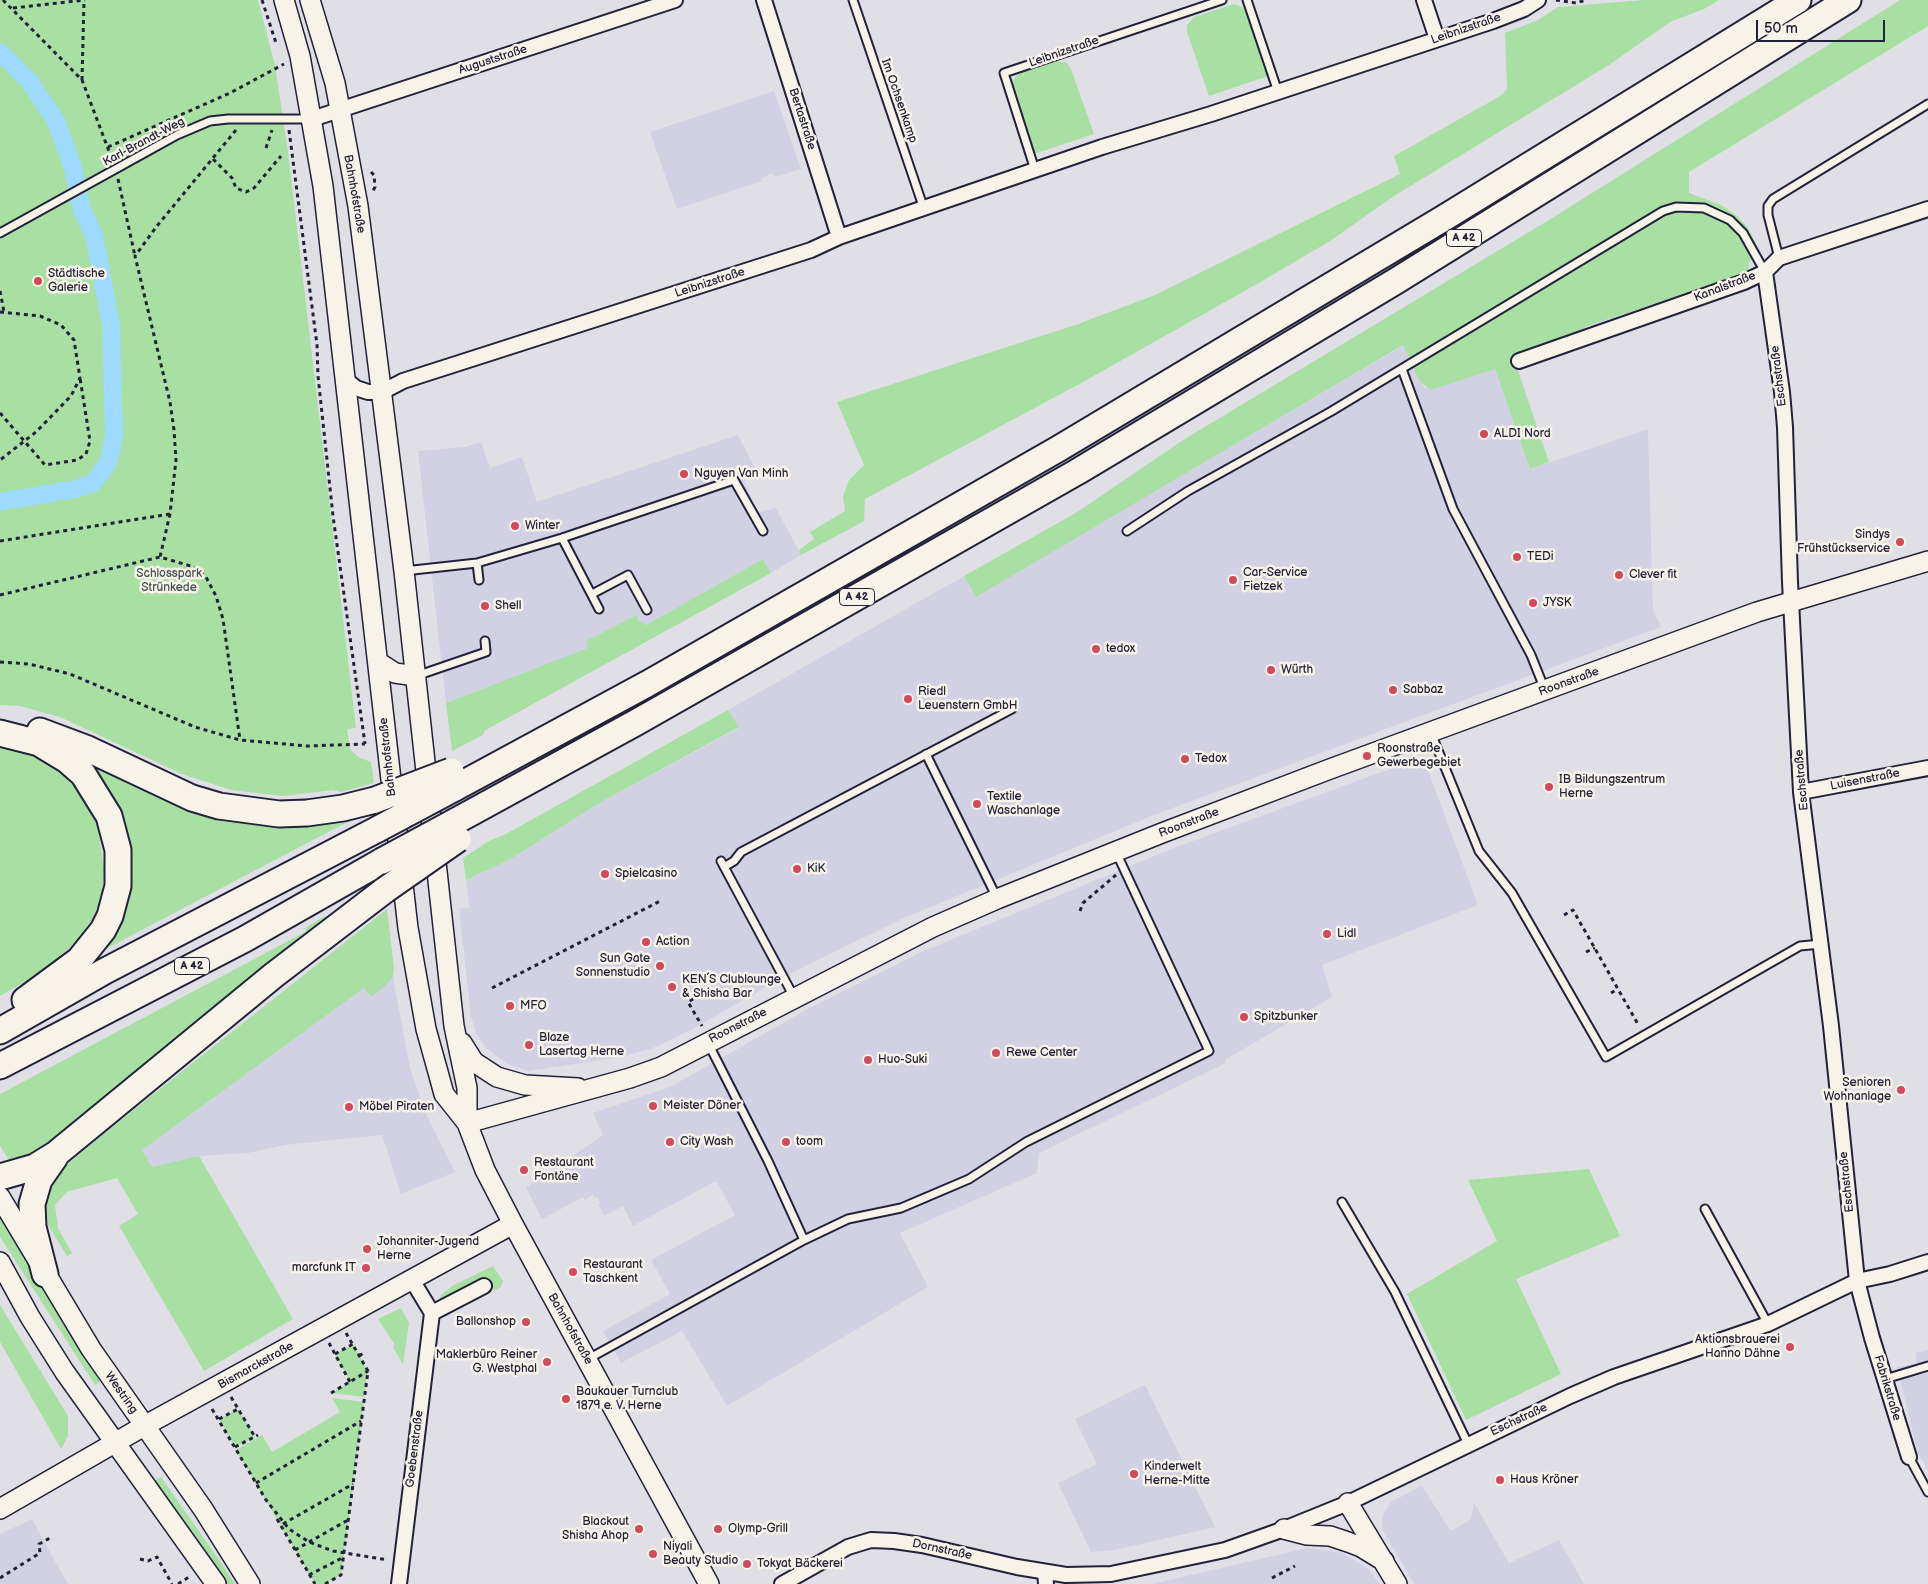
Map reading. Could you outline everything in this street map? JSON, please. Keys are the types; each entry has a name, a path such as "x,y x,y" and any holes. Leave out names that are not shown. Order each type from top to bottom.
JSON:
{"highway":[{"name":"A 42","path":"0,1031 105,971 378,828 452,780 647,684 1058,449 1444,218 1798,0"},
{"name":"A 42","path":"0,1066 244,939 382,861 457,830 637,722 1077,472 1396,281 1848,0"},
{"path":"0,722 26,727 64,739 192,798 219,806 253,812 298,814 343,808 452,780"},
{"path":"0,733 39,743 67,760 83,774 109,816 118,850 119,868 118,886 110,916 94,943 79,960 0,1020"},
{"path":"0,1177 35,1167 56,1154 457,830"},
{"path":"45,1274 33,1227 32,1204 38,1180 56,1154"}],"street":[{"name":"Bahnhofstraße","path":"284,0 300,56 322,186 408,928 426,1029 444,1094 467,1123 487,1175 708,1584"},
{"name":"Bahnhofstraße","path":"310,0 341,110 358,206 404,572 454,1026 467,1088 467,1123"},
{"name":"Bertastraße","path":"764,0 840,237"},
{"path":"1424,0 1437,39"},
{"name":"Leibnizstraße","path":"382,392 403,381 811,250 840,237 1035,170 1437,39 1524,9 1538,0"},
{"name":"Auguststraße","path":"312,119 670,1"},
{"name":"Kanalstraße","path":"1519,360 1744,282 1764,272 1779,258 1928,210"},
{"name":"Eschstraße","path":"1109,1579 1198,1557 1284,1529 1348,1503 1570,1396 1614,1377 1768,1324 1857,1281 1821,944 1801,792 1782,392 1764,272"},
{"path":"345,379 362,390 382,392"},
{"name":"Roonstraße","path":"467,1123 588,1090 661,1067 704,1033 794,997 882,951 998,898 1116,852 1431,732 1791,601 1928,562"},
{"path":"378,662 395,673 416,676"},
{"name":"Luisenstraße","path":"1801,792 1928,768"},
{"path":"417,976 430,974 449,981"},
{"path":"454,1026 474,1062 497,1077 525,1085 566,1086 588,1090"},
{"name":"Westring","path":"0,1198 113,1384 203,1509 250,1584"},
{"name":"Bismarckstraße","path":"0,1509 116,1444 144,1426 513,1224"},
{"path":"0,1262 30,1317 64,1372 216,1584"},
{"path":"1857,1281 1890,1274 1928,1262"},
{"path":"412,1280 432,1313 484,1286"},
{"name":"Fabrikstraße","path":"1857,1281 1909,1457"},
{"name":"Goebenstraße","path":"399,1584 432,1313"},
{"path":"1348,1503 1397,1584"},
{"path":"1284,1529 1307,1535 1330,1536 1361,1547 1384,1562"},
{"name":"Dornstraße","path":"782,1584 848,1547 871,1540 922,1545 1045,1578 1066,1574 1109,1579"}],"lane":[{"name":"Im Ochsenkamp","path":"853,0 924,208"},
{"name":"Leibnizstraße","path":"1035,170 1004,73 1222,0"},
{"path":"1247,0 1278,92"},
{"path":"1779,258 1768,215 1768,206 1773,199 1928,104"},
{"name":"Karl-Brandt-Weg","path":"0,233 177,135 210,121 312,119"},
{"path":"1127,530 1188,491 1402,369 1650,216 1669,209 1689,206 1704,208 1730,220 1742,233 1764,272"},
{"path":"1402,369 1453,509 1531,655 1545,690"},
{"path":"404,572 477,563 562,538 734,480 763,531"},
{"path":"562,538 599,608"},
{"path":"477,563 479,580"},
{"path":"592,594 628,575 647,610"},
{"path":"416,676 486,652 484,640"},
{"path":"794,997 723,864 734,861 741,852 1012,709"},
{"path":"1431,732 1478,851 1512,893 1606,1057 1800,946 1821,944"},
{"path":"926,754 998,898"},
{"path":"587,1359 804,1240 848,1219 901,1208 969,1179 1026,1142 1209,1051 1116,852"},
{"path":"704,1033 768,1161 804,1240"},
{"path":"1342,1202 1395,1292 1468,1444"},
{"path":"1705,1208 1768,1324"},
{"path":"1885,1380 1928,1366"},
{"name":"Fabrikstraße","path":"1909,1457 1928,1492"}],"path":[{"path":"3,0 82,80"},
{"path":"12,8 84,0 82,80 116,169 174,423 176,460 170,514 160,557"},
{"path":"262,0 278,49"},
{"path":"1556,0 1571,3 1586,0"},
{"path":"108,148 230,93 300,56"},
{"path":"280,57 284,74"},
{"path":"135,256 156,226 214,159 245,119"},
{"path":"0,662 29,664 70,674 195,727 240,740 307,746 365,744 333,516 318,376 317,345 288,120"},
{"path":"266,148 272,129 289,130"},
{"path":"214,159 232,178 236,188 246,192 254,188 281,156"},
{"path":"0,290 2,312 40,316 60,325 74,340 90,446 86,454 66,463 45,465 0,413"},
{"path":"0,460 36,432 65,403 76,389 80,378"},
{"path":"0,541 170,514"},
{"path":"0,595 160,557 194,567 206,577 216,596 223,619 240,740"},
{"path":"1080,912 1083,903 1116,876 1126,871"},
{"path":"492,988 662,900"},
{"path":"1564,915 1573,910 1644,1035"},
{"path":"1586,952 1595,948"},
{"path":"1611,993 1618,989"},
{"path":"700,995 688,1002 704,1033"},
{"path":"325,1584 341,1575 368,1371 349,1338"},
{"path":"335,1354 353,1344"},
{"path":"331,1348 350,1382"},
{"path":"359,1356 365,1352"},
{"path":"331,1393 368,1371"},
{"path":"235,1403 256,1436 235,1447"},
{"path":"219,1420 238,1409"},
{"path":"216,1414 282,1524 315,1584"},
{"path":"256,1483 361,1421"},
{"path":"224,1438 228,1435"},
{"path":"282,1524 353,1484"},
{"path":"295,1550 348,1520"},
{"path":"282,1524 309,1542 343,1556 401,1562"},
{"path":"0,1578 40,1553 39,1544 50,1538"},
{"path":"309,1575 343,1556"},
{"path":"140,1559 148,1562 157,1557 172,1584"},
{"path":"1272,1578 1295,1566"}],"shaded area":[{"path":"774,91 801,169 775,177 773,173 761,178 762,181 677,209 650,132"},
{"path":"1404,345 1420,382 1425,388 1495,368 1530,469 1648,429 1653,610 1661,627 1154,815 906,917 787,975 691,1030 653,1048 621,1057 528,1071 507,1064 486,1048 476,1033 471,1016 459,909 469,907 466,880 509,860 601,802 739,728 728,710 964,576 976,596"},
{"path":"738,435 757,472 745,477 745,482 756,510 760,512 776,508 801,555 771,573 763,559 646,625 639,621 636,615 586,641 589,648 446,703 418,451 465,447 481,442 490,468 522,457 537,502"},
{"path":"1423,757 1478,905 1322,965 1332,997 1225,1060 1226,1063 1039,1153 1037,1173 900,1233 928,1287 727,1406 682,1331 621,1363 603,1331 670,1294 651,1260 735,1215 716,1181 633,1226 623,1206 604,1216 598,1204 601,1203 593,1195 585,1200 583,1197 542,1219 526,1188 603,1135 593,1113 670,1087 806,1010 921,952 1176,847"},
{"path":"393,977 410,1068 425,1112 455,1172 401,1194 382,1135 285,1145 248,1153 199,1156 152,1168 142,1150 364,988 371,997"},
{"path":"1928,1350 1928,1470 1918,1453 1897,1367 1917,1363 1915,1353"},
{"name":"Kinderwelt Herne-Mitte","path":"1145,1385 1215,1527 1115,1550 1091,1552 1058,1483 1097,1464 1075,1419"},
{"path":"1422,1486 1451,1531 1471,1519 1474,1503 1509,1563 1559,1540 1584,1584 1414,1584 1382,1529 1383,1515 1391,1502"},
{"path":"32,1519 68,1584 0,1584 0,1534"},
{"path":"1307,1548 1340,1552 1369,1569 1380,1584 1152,1584"}],"green space":[{"name":"Schlosspark Strünkede","path":"0,0 258,0 275,65 288,152 356,728 347,729 350,749 358,757 371,762 374,783 341,792 333,790 283,796 231,790 182,774 60,717 20,706 0,705"},
{"path":"1643,0 1719,0 1704,9 1670,22 1609,65 1394,196 1330,241 1264,280 1083,382 865,499 864,521 801,555 799,550 814,539 810,532 845,511 843,496 849,480 864,465 837,402 1078,324 1155,295 1400,174 1394,156 1502,95 1507,89 1505,33 1538,20 1558,7"},
{"path":"1900,0 1928,0 1928,26 1689,172 1689,193 1721,205 1737,216 1749,229 1762,257 1749,261 1748,272 1585,327 1514,359 1549,462 1530,469 1495,369 1431,390 1420,382 1403,345 976,597 964,576 1079,511 1183,440 1549,220"},
{"path":"1234,4 1244,8 1247,12 1268,76 1209,96 1187,32 1187,25 1194,17"},
{"path":"1056,61 1067,63 1071,69 1094,134 1034,154 1012,89 1013,80 1019,73"},
{"path":"763,559 771,573 484,731 484,734 452,751 446,703 588,648 586,641 636,615 639,621 646,625"},
{"path":"728,710 739,727 601,802 509,860 466,880 463,858 489,841 506,834"},
{"path":"0,745 23,750 52,764 80,792 98,827 104,870 102,893 94,916 76,942 37,975 0,996"},
{"path":"75,750 191,806 347,813 351,820 100,952 125,879"},
{"path":"387,909 394,968 393,977 386,985 371,997 364,988 142,1150 152,1167 199,1156 293,1319 204,1371 119,1226 138,1214 117,1178 67,1192 55,1205 58,1228 72,1253 67,1256 48,1225 45,1184 103,1134"},
{"path":"325,916 329,923 40,1156 10,1162 0,1146 0,1094 307,931 305,928"},
{"path":"1589,1169 1620,1236 1516,1279 1561,1374 1466,1420 1407,1294 1497,1241 1468,1180"},
{"path":"0,1218 100,1381 95,1385 0,1237"},
{"path":"493,1266 503,1281 501,1287 494,1291 488,1279 443,1301 439,1301 441,1295 452,1286"},
{"path":"0,1305 68,1416 68,1436 61,1449 0,1342"},
{"path":"401,1308 409,1323 403,1364 393,1347 395,1345 378,1319"},
{"path":"353,1344 368,1371 364,1397 331,1393 350,1382 335,1354"},
{"path":"332,1398 364,1402 341,1575 325,1584 315,1584 236,1450 262,1435 272,1452 340,1412"},
{"path":"238,1409 255,1437 235,1447 219,1419"},
{"path":"161,1477 235,1584 227,1584 154,1481"}],"waterway":[{"path":"0,52 29,81 56,121 73,168 82,210 94,235 111,325 114,436 108,463 93,483 75,489 0,502"}],"place":[{"name":"Städtische Galerie","path":"38,281"},
{"name":"ALDI Nord","path":"1484,434"},
{"name":"Nguyen Van Minh","path":"684,474"},
{"name":"Winter","path":"515,526"},
{"name":"Sindys Frühstückservice","path":"1900,542"},
{"name":"TEDi","path":"1517,557"},
{"name":"Clever fit","path":"1619,575"},
{"name":"Car-Service Fietzek","path":"1233,580"},
{"name":"JYSK","path":"1533,603"},
{"name":"Shell","path":"485,606"},
{"name":"tedox","path":"1096,649"},
{"name":"Würth","path":"1271,670"},
{"name":"Sabbaz","path":"1393,690"},
{"name":"Riedl Leuenstern GmbH","path":"908,699"},
{"name":"Roonstraße Gewerbegebiet","path":"1367,756"},
{"name":"Tedox","path":"1185,759"},
{"name":"IB Bildungszentrum Herne","path":"1549,787"},
{"name":"Textile Waschanlage","path":"977,804"},
{"name":"KiK","path":"797,869"},
{"name":"Spielcasino","path":"605,874"},
{"name":"Lidl","path":"1327,934"},
{"name":"Action","path":"646,942"},
{"name":"Sun Gate Sonnenstudio","path":"660,966"},
{"name":"KEN´S Clublounge & Shisha Bar","path":"672,987"},
{"name":"MFO","path":"510,1006"},
{"name":"Spitzbunker","path":"1244,1017"},
{"name":"Blaze Lasertag Herne","path":"529,1045"},
{"name":"Rewe Center","path":"996,1053"},
{"name":"Huo-Suki","path":"868,1060"},
{"name":"Senioren Wohnanlage","path":"1901,1090"},
{"name":"Meister Döner","path":"653,1106"},
{"name":"Möbel Piraten","path":"349,1107"},
{"name":"City Wash","path":"670,1142"},
{"name":"toom","path":"786,1142"},
{"name":"Restaurant Fontäne","path":"524,1170"},
{"name":"Johanniter-Jugend Herne","path":"367,1249"},
{"name":"marcfunk IT","path":"366,1268"},
{"name":"Restaurant Taschkent","path":"573,1272"},
{"name":"Ballonshop","path":"526,1322"},
{"name":"Aktionsbrauerei Hanno Dähne","path":"1790,1347"},
{"name":"Maklerbüro Reiner G. Westphal","path":"547,1362"},
{"name":"Baukauer Turnclub 1879 e. V. Herne","path":"566,1399"},
{"name":"Kinderwelt Herne-Mitte","path":"1134,1474"},
{"name":"Haus Kröner","path":"1500,1480"},
{"name":"Blackout Shisha Ahop","path":"639,1529"},
{"name":"Olymp-Grill","path":"718,1529"},
{"name":"Niyali Beauty Studio","path":"653,1554"},
{"name":"Tokyat Bäckerei","path":"747,1564"}]}
